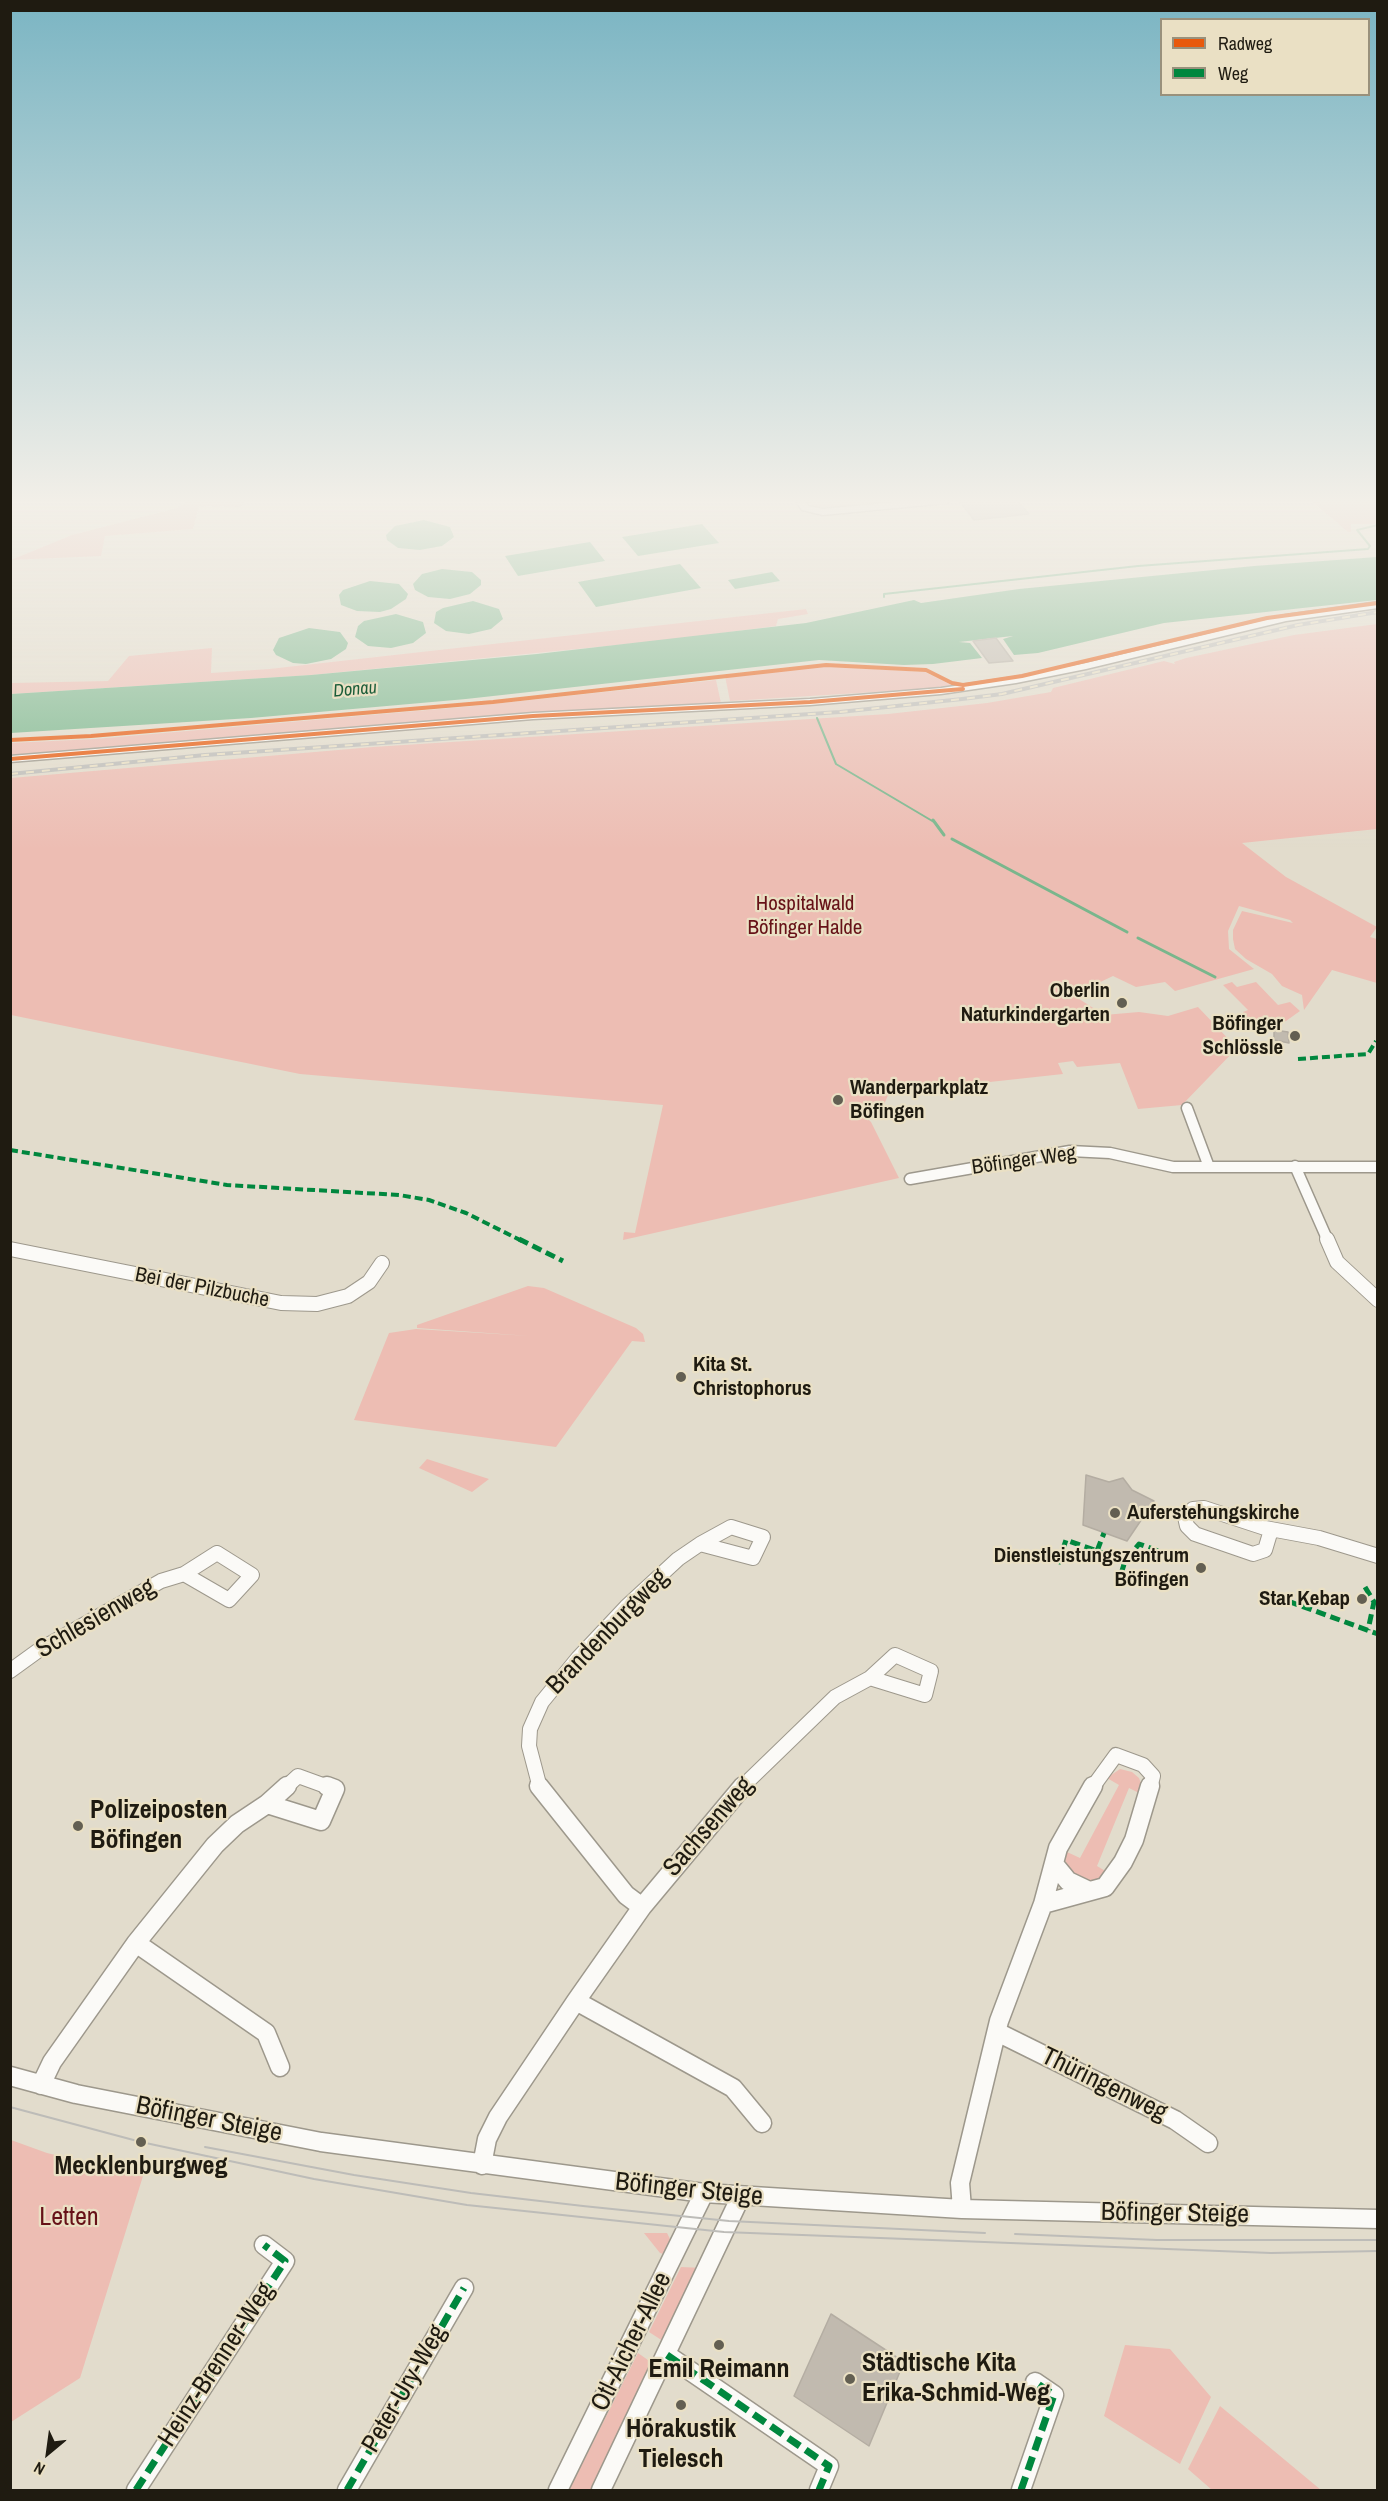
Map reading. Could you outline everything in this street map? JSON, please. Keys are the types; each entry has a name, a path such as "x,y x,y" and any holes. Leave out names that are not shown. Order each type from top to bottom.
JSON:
{"street":[{"path":"10,759 532,716 810,702 941,691 1016,680 1086,666 1295,617"},
{"path":"1187,1108 1209,1167"},
{"name":"Böfinger Weg","path":"910,1179 1070,1151 1110,1154 1173,1167 1377,1167"},
{"path":"1295,1166 1335,1257 1344,1270 1377,1300"},
{"name":"Bei der Pilzbuche","path":"10,1249 281,1303 317,1304 348,1296 369,1282 382,1263"},
{"path":"1271,1530 1265,1550 1253,1554 1195,1534 1188,1528 1185,1517 1193,1509 1204,1508 1271,1530 1315,1536 1377,1556"},
{"name":"Brandenburgweg","path":"642,1907 626,1895 540,1789 529,1746 530,1729 542,1702 578,1658 640,1594 678,1559 700,1544"},
{"name":"Schlesienweg","path":"10,1671 39,1650 149,1586 184,1574"},
{"name":"Sachsenweg","path":"482,2165 487,2139 498,2118 642,1907 740,1789 783,1745 835,1697 870,1678"},
{"path":"962,2209 960,2183 997,2032 1043,1904 1058,1848 1096,1779 1116,1755 1143,1765 1153,1776 1134,1840 1123,1862 1105,1887 1043,1904"},
{"path":"41,2085 52,2062 136,1943 215,1845 237,1824 267,1804"},
{"path":"1054,1864 1068,1881 1089,1891"},
{"path":"136,1943 266,2033 280,2067"},
{"path":"576,2001 733,2088 762,2122"},
{"name":"Thüringenweg","path":"997,2032 1175,2120 1208,2143"},
{"name":"Böfinger Steige","path":"10,2076 41,2085 321,2142 704,2193 962,2209 1377,2219"},
{"name":"Otl-Aicher-Allee","path":"558,2490 704,2193"},
{"name":"Otl-Aicher-Allee","path":"601,2490 741,2196"},
{"name":"Heinz-Brenner-Weg","path":"142,2488 285,2261 264,2245"},
{"name":"Peter-Ury-Weg","path":"346,2490 464,2288"},
{"path":"667,2355 829,2466 819,2490"},
{"path":"1021,2490 1054,2396 1035,2382"}],"green space":[{"path":"737,617 792,617 778,619 776,626 669,640 311,675 11,694 11,683 108,681 129,656 212,648 211,673 269,669"},
{"name":"Hospitalwald Böfinger Halde","path":"1377,624 1377,829 1242,843 1286,877 1377,927 1370,937 1377,939 1377,983 1332,970 1304,1010 1302,995 1282,986 1272,974 1246,959 1235,949 1233,939 1233,930 1242,911 1293,923 1290,920 1239,906 1228,931 1229,949 1254,969 1175,991 1165,982 1136,987 1113,976 1073,995 1104,1015 1139,1012 1168,1016 1198,1007 1237,1048 1182,1105 1138,1109 1120,1063 1077,1067 1073,1061 1058,1063 1063,1074 889,1093 879,1116 865,1116 871,1122 899,1178 623,1240 624,1232 635,1233 663,1105 300,1074 11,1015 11,778 373,747 888,714 987,703 1051,692 1053,688 1164,661 1175,664 1174,662 1186,658 1294,635"},
{"path":"824,666 925,672 956,687 909,693 907,690 730,701 725,676"},
{"path":"716,680 721,703 523,713 11,755 10,743 95,739 474,706"},
{"path":"1232,982 1237,987 1256,982 1278,1005 1290,1002 1300,1011 1286,1021 1258,1030 1243,1012 1248,1010 1223,985"},
{"path":"528,1286 544,1288 636,1328 643,1334 645,1342 632,1341 556,1447 354,1420 389,1333 416,1329 530,1336 417,1328 417,1325"},
{"path":"427,1459 489,1479 472,1492 419,1468"},
{"path":"1120,1769 1132,1772 1139,1778 1142,1786 1141,1794 1129,1788 1097,1866 1107,1872 1099,1882 1085,1882 1071,1873 1064,1858 1067,1852 1080,1858 1119,1785 1107,1778"},
{"name":"Letten","path":"11,2140 47,2153 143,2176 80,2378 11,2422"},
{"path":"644,2233 667,2233 672,2243 667,2255 660,2253"},
{"path":"681,2267 703,2268 666,2343 649,2332"},
{"path":"1125,2345 1170,2349 1211,2397 1180,2464 1104,2416"},
{"path":"638,2353 655,2365 593,2490 569,2490"},
{"path":"1220,2406 1321,2490 1212,2490 1188,2469"}],"water":[{"path":"384,617 405,617 423,622 426,633 413,643 391,648 368,646 355,637 358,626 364,621"},
{"path":"435,617 502,617 503,619 491,629 469,634 446,631 434,623"},
{"name":"Donau","path":"836,617 1222,617 1164,623 1038,653 1014,655 1003,639 1013,636 959,642 970,643 982,658 933,664 904,665 819,660 466,699 251,718 11,733 11,694 311,675 537,654 806,623"},
{"path":"309,628 340,632 348,643 346,649 331,659 306,664 293,663 276,655 273,650 279,638"}],"building":[{"path":"996,638 1013,661 989,663 973,641"},
{"path":"1274,1030 1288,1032 1289,1043 1274,1040"},
{"name":"Auferstehungskirche","path":"1086,1475 1109,1482 1123,1478 1132,1490 1154,1501 1127,1541 1083,1525"},
{"name":"Städtische Kita Erika-Schmid-Weg","path":"831,2314 904,2362 869,2446 794,2396"}],"waterway":[{"path":"817,718 836,764 934,822"},
{"path":"933,820 944,835"},
{"path":"952,839 1127,932"},
{"path":"1138,938 1215,977"}],"tram line":[{"path":"10,2107 141,2142 314,2179 467,2205 724,2232 1271,2253 1378,2251"},
{"path":"205,2147 354,2175 471,2193 583,2206 729,2221 985,2233"},
{"path":"1015,2234 1157,2240 1378,2240"}],"railway":[{"path":"10,774 205,755 840,712 962,699 1002,694 1298,625 1349,617"}],"marked path":[{"path":"1298,1059 1368,1054 1376,1041"},
{"path":"10,1150 227,1185 296,1191 399,1195 429,1200 466,1213 563,1261"},
{"path":"1097,1551 1104,1533"},
{"path":"1058,1564 1066,1540 1125,1561 1139,1544 1164,1553"},
{"path":"1121,1574 1125,1561"},
{"path":"1365,1587 1374,1602 1368,1630"},
{"path":"1274,1596 1378,1634"},
{"path":"136,2490 285,2261 264,2245"},
{"path":"347,2490 464,2288"},
{"path":"667,2355 829,2466 819,2490"},
{"path":"1021,2490 1054,2395 1035,2382"}],"cycle path":[{"path":"10,740 91,736 493,702 826,665 926,670 952,683 963,685 1022,676 1277,617"},
{"path":"10,759 533,716 810,702 963,689"}],"place":[{"name":"Oberlin Naturkindergarten","path":"1122,1003"},
{"name":"Böfinger Schlössle","path":"1295,1036"},
{"name":"Wanderparkplatz Böfingen","path":"838,1100"},
{"name":"Kita St. Christophorus","path":"681,1377"},
{"name":"Auferstehungskirche","path":"1115,1513"},
{"name":"Dienstleistungszentrum Böfingen","path":"1201,1568"},
{"name":"Star Kebap","path":"1362,1599"},
{"name":"Polizeiposten Böfingen","path":"78,1826"},
{"name":"Mecklenburgweg","path":"141,2142"},
{"name":"Emil Reimann","path":"719,2345"},
{"name":"Städtische Kita Erika-Schmid-Weg","path":"850,2379"},
{"name":"Hörakustik Tielesch","path":"681,2405"}]}
